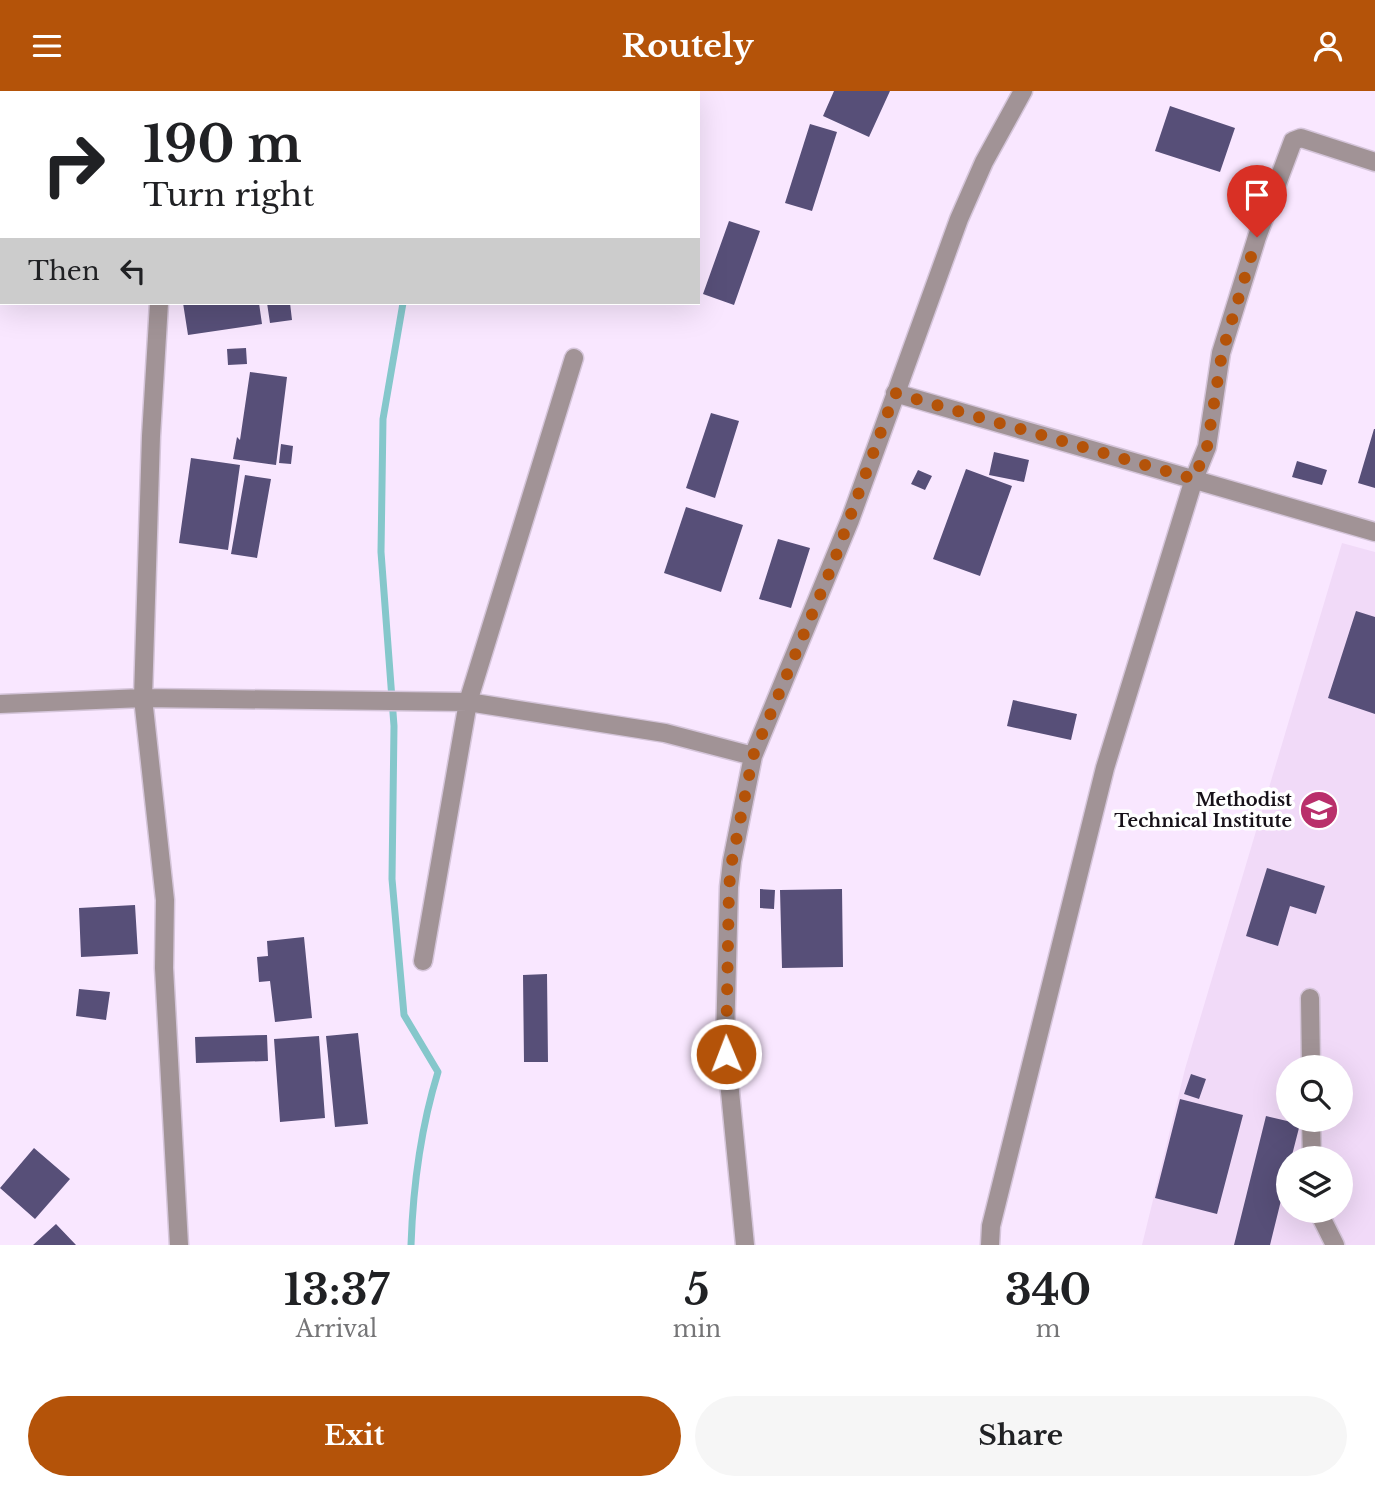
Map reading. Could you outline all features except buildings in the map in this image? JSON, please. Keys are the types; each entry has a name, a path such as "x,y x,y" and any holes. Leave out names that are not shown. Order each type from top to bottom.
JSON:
{"street":[{"path":"745,1245 725,1040 729,887 753,756 833,564 959,219 984,162 1023,91"},
{"path":"990,1245 991,1226 1105,768 1194,479 1207,447 1222,353 1257,237 1291,143 1301,138 1375,162"},
{"path":"159,305 151,436 143,698 165,900 164,968 179,1245"},
{"path":"423,961 468,702 574,358"},
{"path":"895,393 1375,532"},
{"path":"0,703 143,698 468,702 665,733 753,756"},
{"path":"1310,998 1311,1055"},
{"path":"1324,1223 1335,1245"}],"shaded area":[{"name":"Methodist Technical Institute","path":"1342,543 1375,552 1375,1245 1142,1245 1185,1069"}],"waterway":[{"path":"403,305 383,419 381,552 394,726 392,879 404,1015 438,1072 419,1157 411,1245"}],"place":[{"name":"Methodist Technical Institute","path":"1319,810"}],"route":[{"path":"726,1054 729,887 753,756 833,564 895,393 1194,479 1207,447 1222,353 1257,237"}]}
